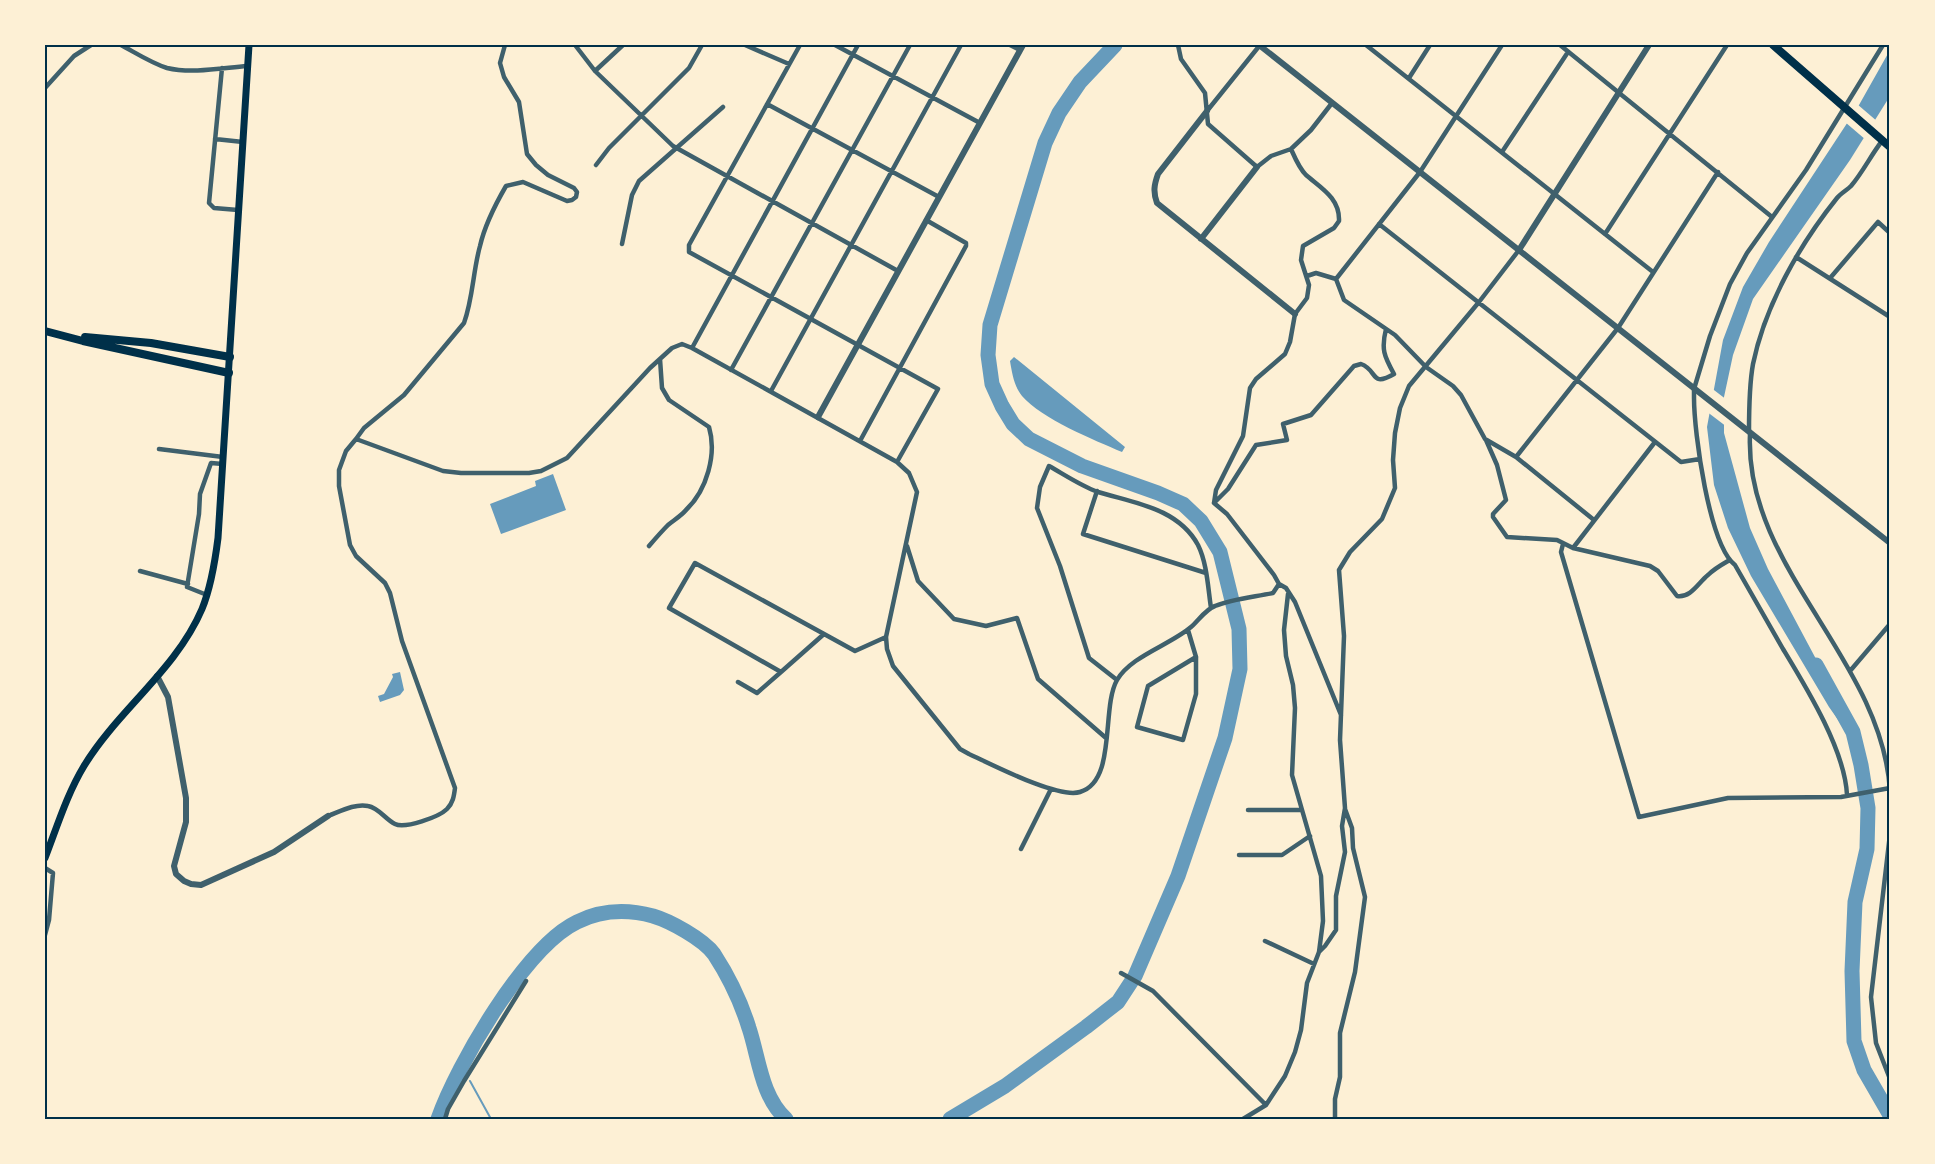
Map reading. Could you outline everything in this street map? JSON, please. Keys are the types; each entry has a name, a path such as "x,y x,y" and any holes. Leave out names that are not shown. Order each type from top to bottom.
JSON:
{"highway":[{"path":"45,331 229,373"},
{"path":"69,337 151,343 230,357"}],"main road":[{"path":"45,858 71,791 84,766 106,733 157,676 194,623 207,595 218,538 249,45"},
{"path":"1773,45 1886,143"}],"street":[{"path":"45,88 66,63 91,45"},
{"path":"121,45 149,61 168,68 185,70 247,66"},
{"path":"157,676 168,697 186,798 186,822 174,866 176,874 191,884 201,885 257,861 328,816 354,807 375,808 395,825 408,826 445,812 454,796 455,788 402,641 390,593 385,583 356,555 350,545 339,486 339,470 346,451 364,429 404,395 464,323 469,308 479,247 486,225 506,186 523,182 567,201 576,197 577,192 574,188 548,175 527,154 519,102 504,77 500,63 505,45"},
{"path":"575,45 595,71 676,148 898,271"},
{"path":"595,71 623,45"},
{"path":"596,165 609,148 689,68 702,45"},
{"path":"745,45 789,64"},
{"path":"800,45 689,245 689,252 938,389 897,462"},
{"path":"835,45 980,123"},
{"path":"692,348 858,45"},
{"path":"732,370 910,45"},
{"path":"771,391 961,45"},
{"path":"818,417 1021,48 1010,45"},
{"path":"1178,45 1181,59 1206,93 1208,124 1257,167"},
{"path":"1295,314 1162,208 1154,195 1154,184 1158,174 1259,45 1890,543"},
{"path":"1366,45 1653,272"},
{"path":"1409,78 1430,45"},
{"path":"1336,279 1420,172 1502,45"},
{"path":"1560,45 1772,217"},
{"path":"1243,1119 1266,1105 1285,1077 1301,1030 1307,983 1319,952 1336,930 1336,896 1345,852 1342,826 1345,808 1340,740 1344,636 1339,570 1350,552 1382,519 1395,488 1393,460 1395,433 1403,394 1519,250 1649,45"},
{"path":"1605,234 1726,45"},
{"path":"1873,45 1879,51"},
{"path":"1849,794 1837,755 1814,700 1735,565 1728,561 1713,523 1703,482 1694,413 1694,389 1710,336 1730,284 1747,253 1846,109 1883,45"},
{"path":"1502,153 1568,52"},
{"path":"222,68 209,203 214,208 238,210"},
{"path":"1201,239 1257,167 1271,156 1291,149 1311,130 1332,103"},
{"path":"767,104 939,197"},
{"path":"622,244 632,195 639,180 723,107"},
{"path":"215,139 243,142"},
{"path":"1563,544 1561,552 1639,817 1728,798 1849,794 1888,789 1888,753 1863,694 1777,547 1765,518 1751,471 1749,400 1754,363 1764,328 1796,257 1839,196 1851,186 1886,143"},
{"path":"1214,503 1216,489 1243,436 1250,388 1256,379 1285,354 1290,342 1295,314 1310,290 1301,260 1303,246 1334,228 1339,221 1337,207 1329,194 1304,172 1291,149"},
{"path":"1516,458 1618,328 1718,172"},
{"path":"860,441 966,246 966,243 926,220"},
{"path":"1831,277 1878,222 1890,233"},
{"path":"1379,224 1681,462 1700,459"},
{"path":"1796,257 1831,277 1890,317"},
{"path":"1307,276 1316,273 1336,279"},
{"path":"1336,279 1344,300 1395,335 1426,367 1454,386 1461,395 1497,465 1506,500 1493,514 1493,517 1507,537 1557,540 1573,548 1650,566 1659,571 1677,596 1682,597 1728,561"},
{"path":"1214,503 1228,489 1256,445 1287,440 1283,424 1311,415 1354,366 1366,365 1374,377 1379,380 1384,380 1394,374 1385,357 1382,343 1386,329"},
{"path":"356,439 443,471 460,473 541,471 567,458 672,348 682,344 692,348 897,462 909,473 917,492 886,636 887,649 893,666 960,749 1051,789 1078,793 1088,789 1098,775 1102,766 1111,699 1117,680 1130,665 1188,630 1213,607 1273,593 1279,584"},
{"path":"649,546 697,497 704,483 712,453 709,427 669,399 662,387 660,359"},
{"path":"1485,438 1516,458 1594,520"},
{"path":"1573,548 1655,442"},
{"path":"159,449 223,460"},
{"path":"188,584 200,494 210,463 223,460"},
{"path":"1117,680 1089,658 1060,566 1037,508 1040,487 1049,466 1096,491 1154,508 1174,520 1198,545 1213,607"},
{"path":"1096,491 1083,534 1206,573"},
{"path":"1214,503 1233,521 1295,602 1342,717"},
{"path":"906,544 918,581 954,620 986,626 1017,618 1038,679 1106,738"},
{"path":"781,672 669,608 696,563 855,651 886,636"},
{"path":"140,570 188,584 188,587 207,595"},
{"path":"1288,594 1284,630 1295,708 1292,775 1321,876 1323,921 1319,952"},
{"path":"1850,671 1888,632 1890,624"},
{"path":"1188,630 1196,657 1196,694 1183,740 1137,728 1148,686 1196,657"},
{"path":"738,682 757,693 824,633"},
{"path":"1021,849 1051,789"},
{"path":"1335,1119 1335,1099 1340,1077 1340,1033 1355,972 1365,897 1353,848 1352,828 1345,808"},
{"path":"1248,810 1301,810"},
{"path":"1890,834 1871,997 1876,1044 1890,1079"},
{"path":"1239,855 1282,855 1310,836"},
{"path":"45,867 53,873 49,920 45,935"},
{"path":"1265,941 1314,964"},
{"path":"1123,974 1150,989 1266,1105"},
{"path":"445,1119 464,1081 526,981"}],"water":[{"path":"1890,50 1890,96 1850,160 1753,299 1733,355 1724,397 1724,433 1750,528 1768,569 1816,659 1841,724 1751,576 1728,528 1714,485 1707,427 1723,340 1743,287 1769,242 1859,105"},
{"path":"1014,357 1125,447 1122,452 1069,428 1031,405 1015,384 1010,361"},
{"path":"553,474 566,510 501,534 490,504 536,486 535,481"},
{"path":"400,672 404,690 400,695 380,702 378,696 384,694 393,677 392,674"}],"pier":[{"path":"1857,104 1878,122 1866,140 1845,122"},
{"path":"1710,387 1727,400 1727,427 1706,411"}],"waterway":[{"path":"950,1119 1005,1086 1086,1027 1118,1002 1135,976 1178,876 1225,738 1240,669 1239,629 1220,552 1201,521 1183,504 1082,466 1029,439 1013,424 992,384 988,355 990,325 1045,143 1059,113 1080,82 1115,45"},
{"path":"1816,665 1853,732 1861,765 1868,808 1867,849 1855,902 1852,971 1854,1041 1864,1070 1890,1115"},
{"path":"438,1119 460,1069 495,1010 536,956 557,935 577,922 595,915 624,912 653,916 668,922 686,931 714,954 730,981 742,1009 766,1088 778,1110 786,1119"},
{"path":"470,1081 491,1119"}]}
